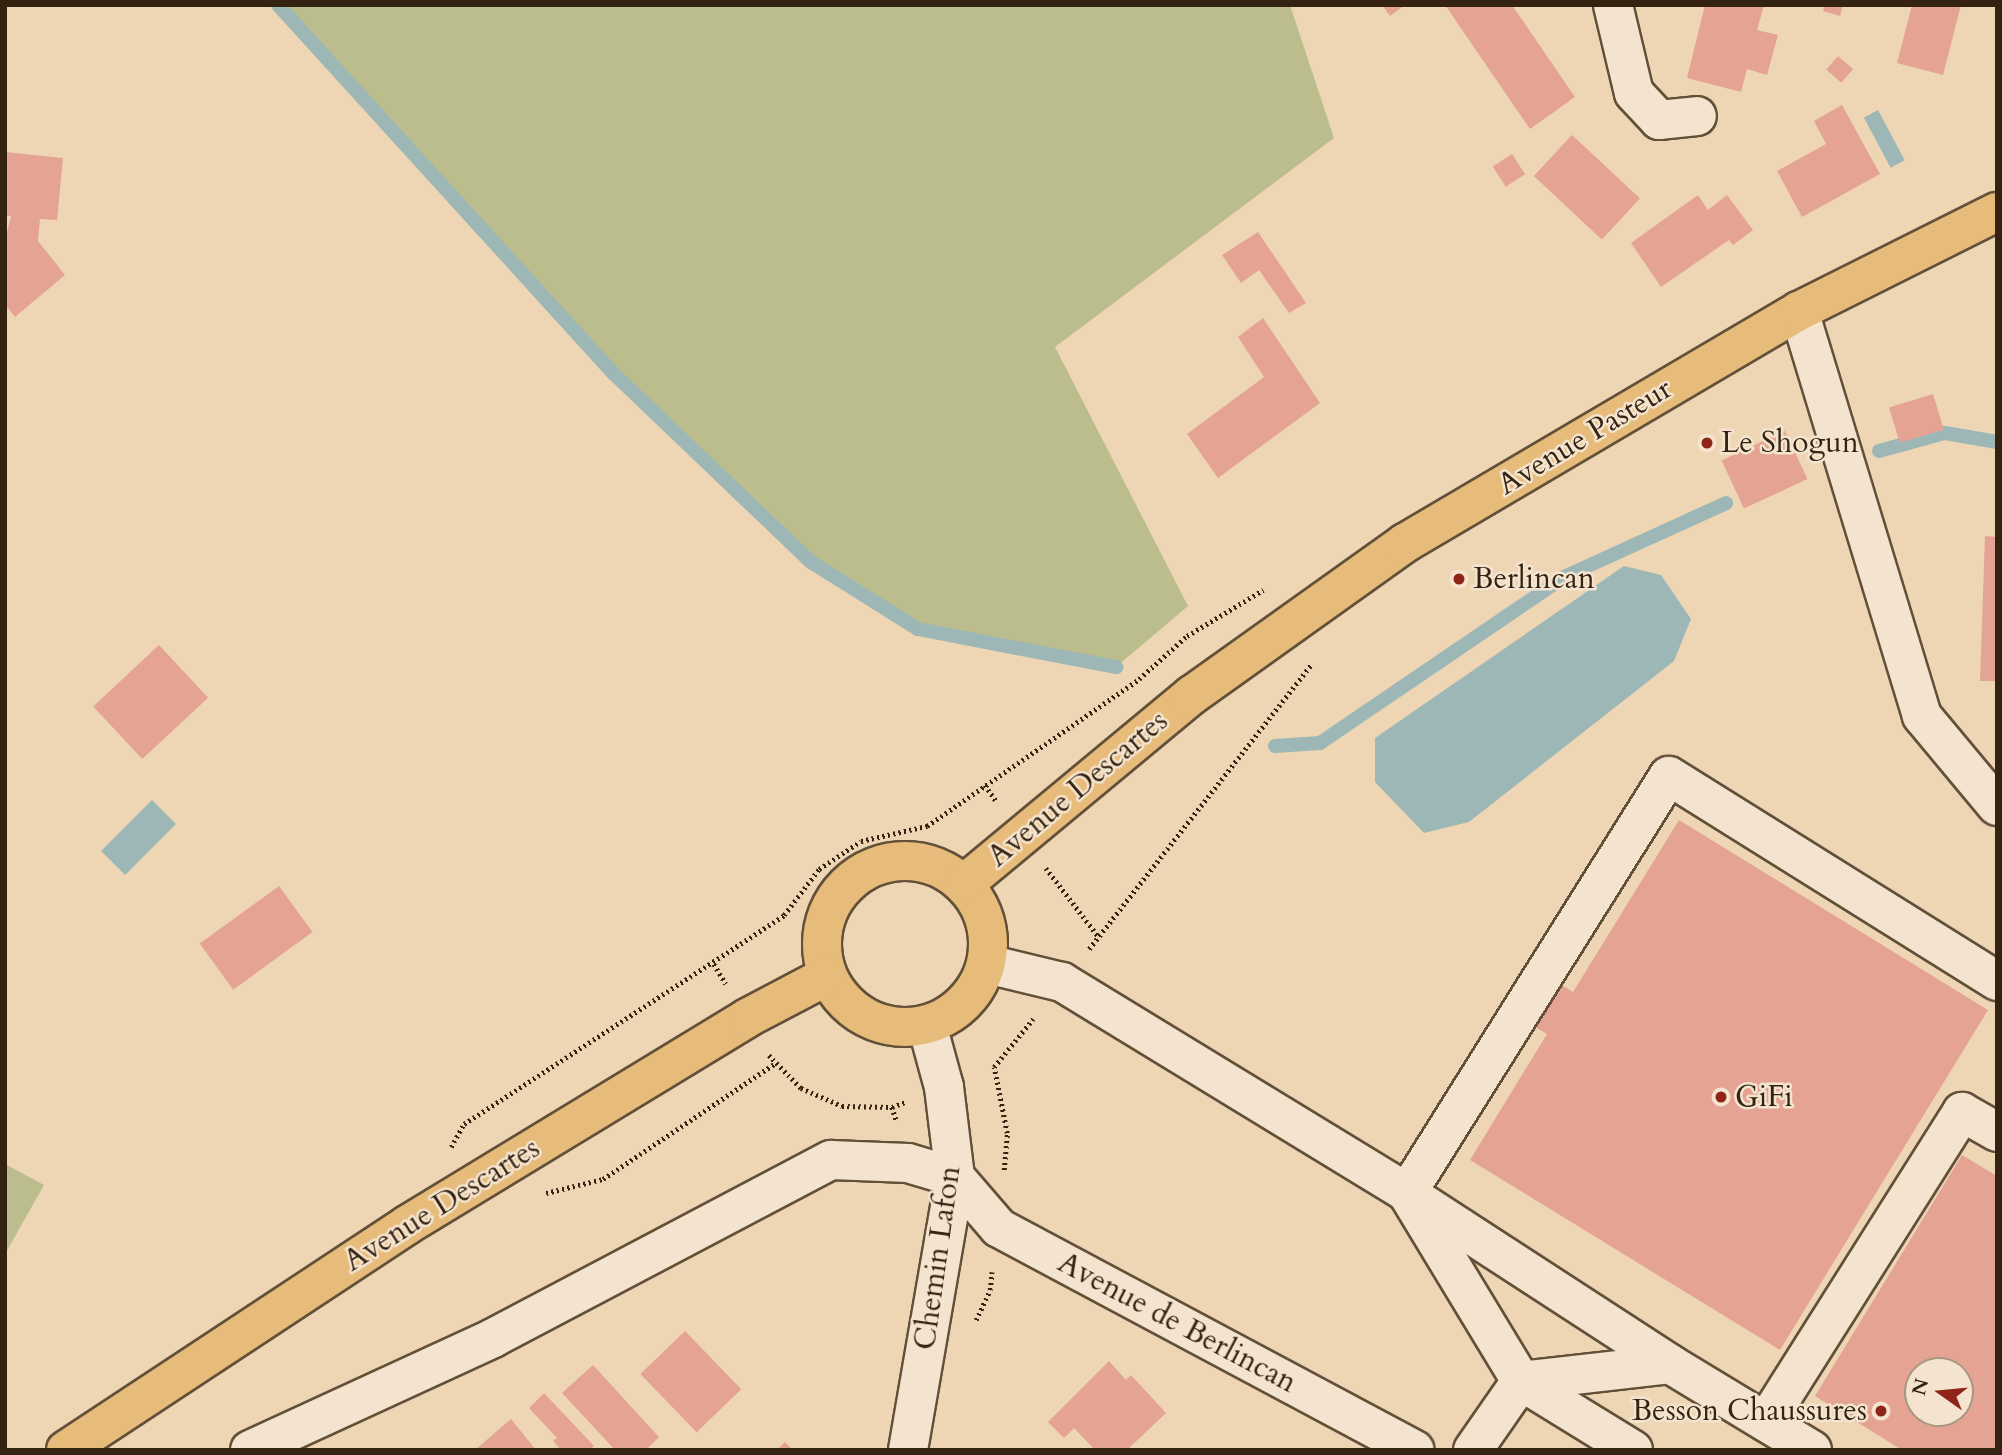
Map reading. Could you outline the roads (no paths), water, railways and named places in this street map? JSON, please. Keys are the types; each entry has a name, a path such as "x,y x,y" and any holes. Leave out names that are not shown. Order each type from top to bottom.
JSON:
{"main road":[{"name":"Avenue Pasteur","path":"1192,695 1405,543 1798,311 1997,212"},
{"name":"Avenue Descartes","path":"964,884 1192,695"},
{"name":"Avenue Descartes","path":"927,1025 902,1028 856,1013 827,976 821,948 824,920 837,894 858,874 885,863 913,860 941,868 964,884 980,908 988,935 987,964"},
{"path":"927,1025 965,1003 987,964"},
{"name":"Avenue Descartes","path":"66,1450 407,1225 747,1018 827,976"}],"street":[{"path":"1613,5 1634,93 1659,120 1697,116"},
{"path":"1798,311 1922,716 1997,806"},
{"path":"1407,1193 1669,776 1997,981"},
{"path":"987,964 1062,982 1407,1193 1670,1364 1812,1450"},
{"name":"Chemin Lafon","path":"908,1450 956,1177 944,1087 927,1025"},
{"path":"1766,1422 1962,1111 1997,1132"},
{"path":"250,1450 493,1338 831,1160 908,1163 956,1177"},
{"name":"Avenue de Berlincan","path":"956,1177 999,1228 1414,1450"},
{"path":"1407,1193 1521,1381 1633,1450"},
{"path":"1473,1450 1521,1381 1670,1364"}],"water":[{"path":"1878,110 1905,160 1891,168 1864,118"},
{"path":"1624,566 1661,575 1691,619 1674,661 1469,822 1424,833 1375,782 1375,738"},
{"path":"152,800 176,824 125,875 101,851"}],"waterway":[{"path":"278,5 614,374 811,562 918,629 1116,667"},
{"path":"1879,451 1945,433 1997,442"},
{"path":"1275,746 1320,743 1566,576 1726,503"}],"place":[{"name":"Le Shogun","path":"1707,443"},
{"name":"Berlincan","path":"1459,579"},
{"name":"GiFi","path":"1721,1097"},
{"name":"Besson Chaussures","path":"1881,1411"}]}
